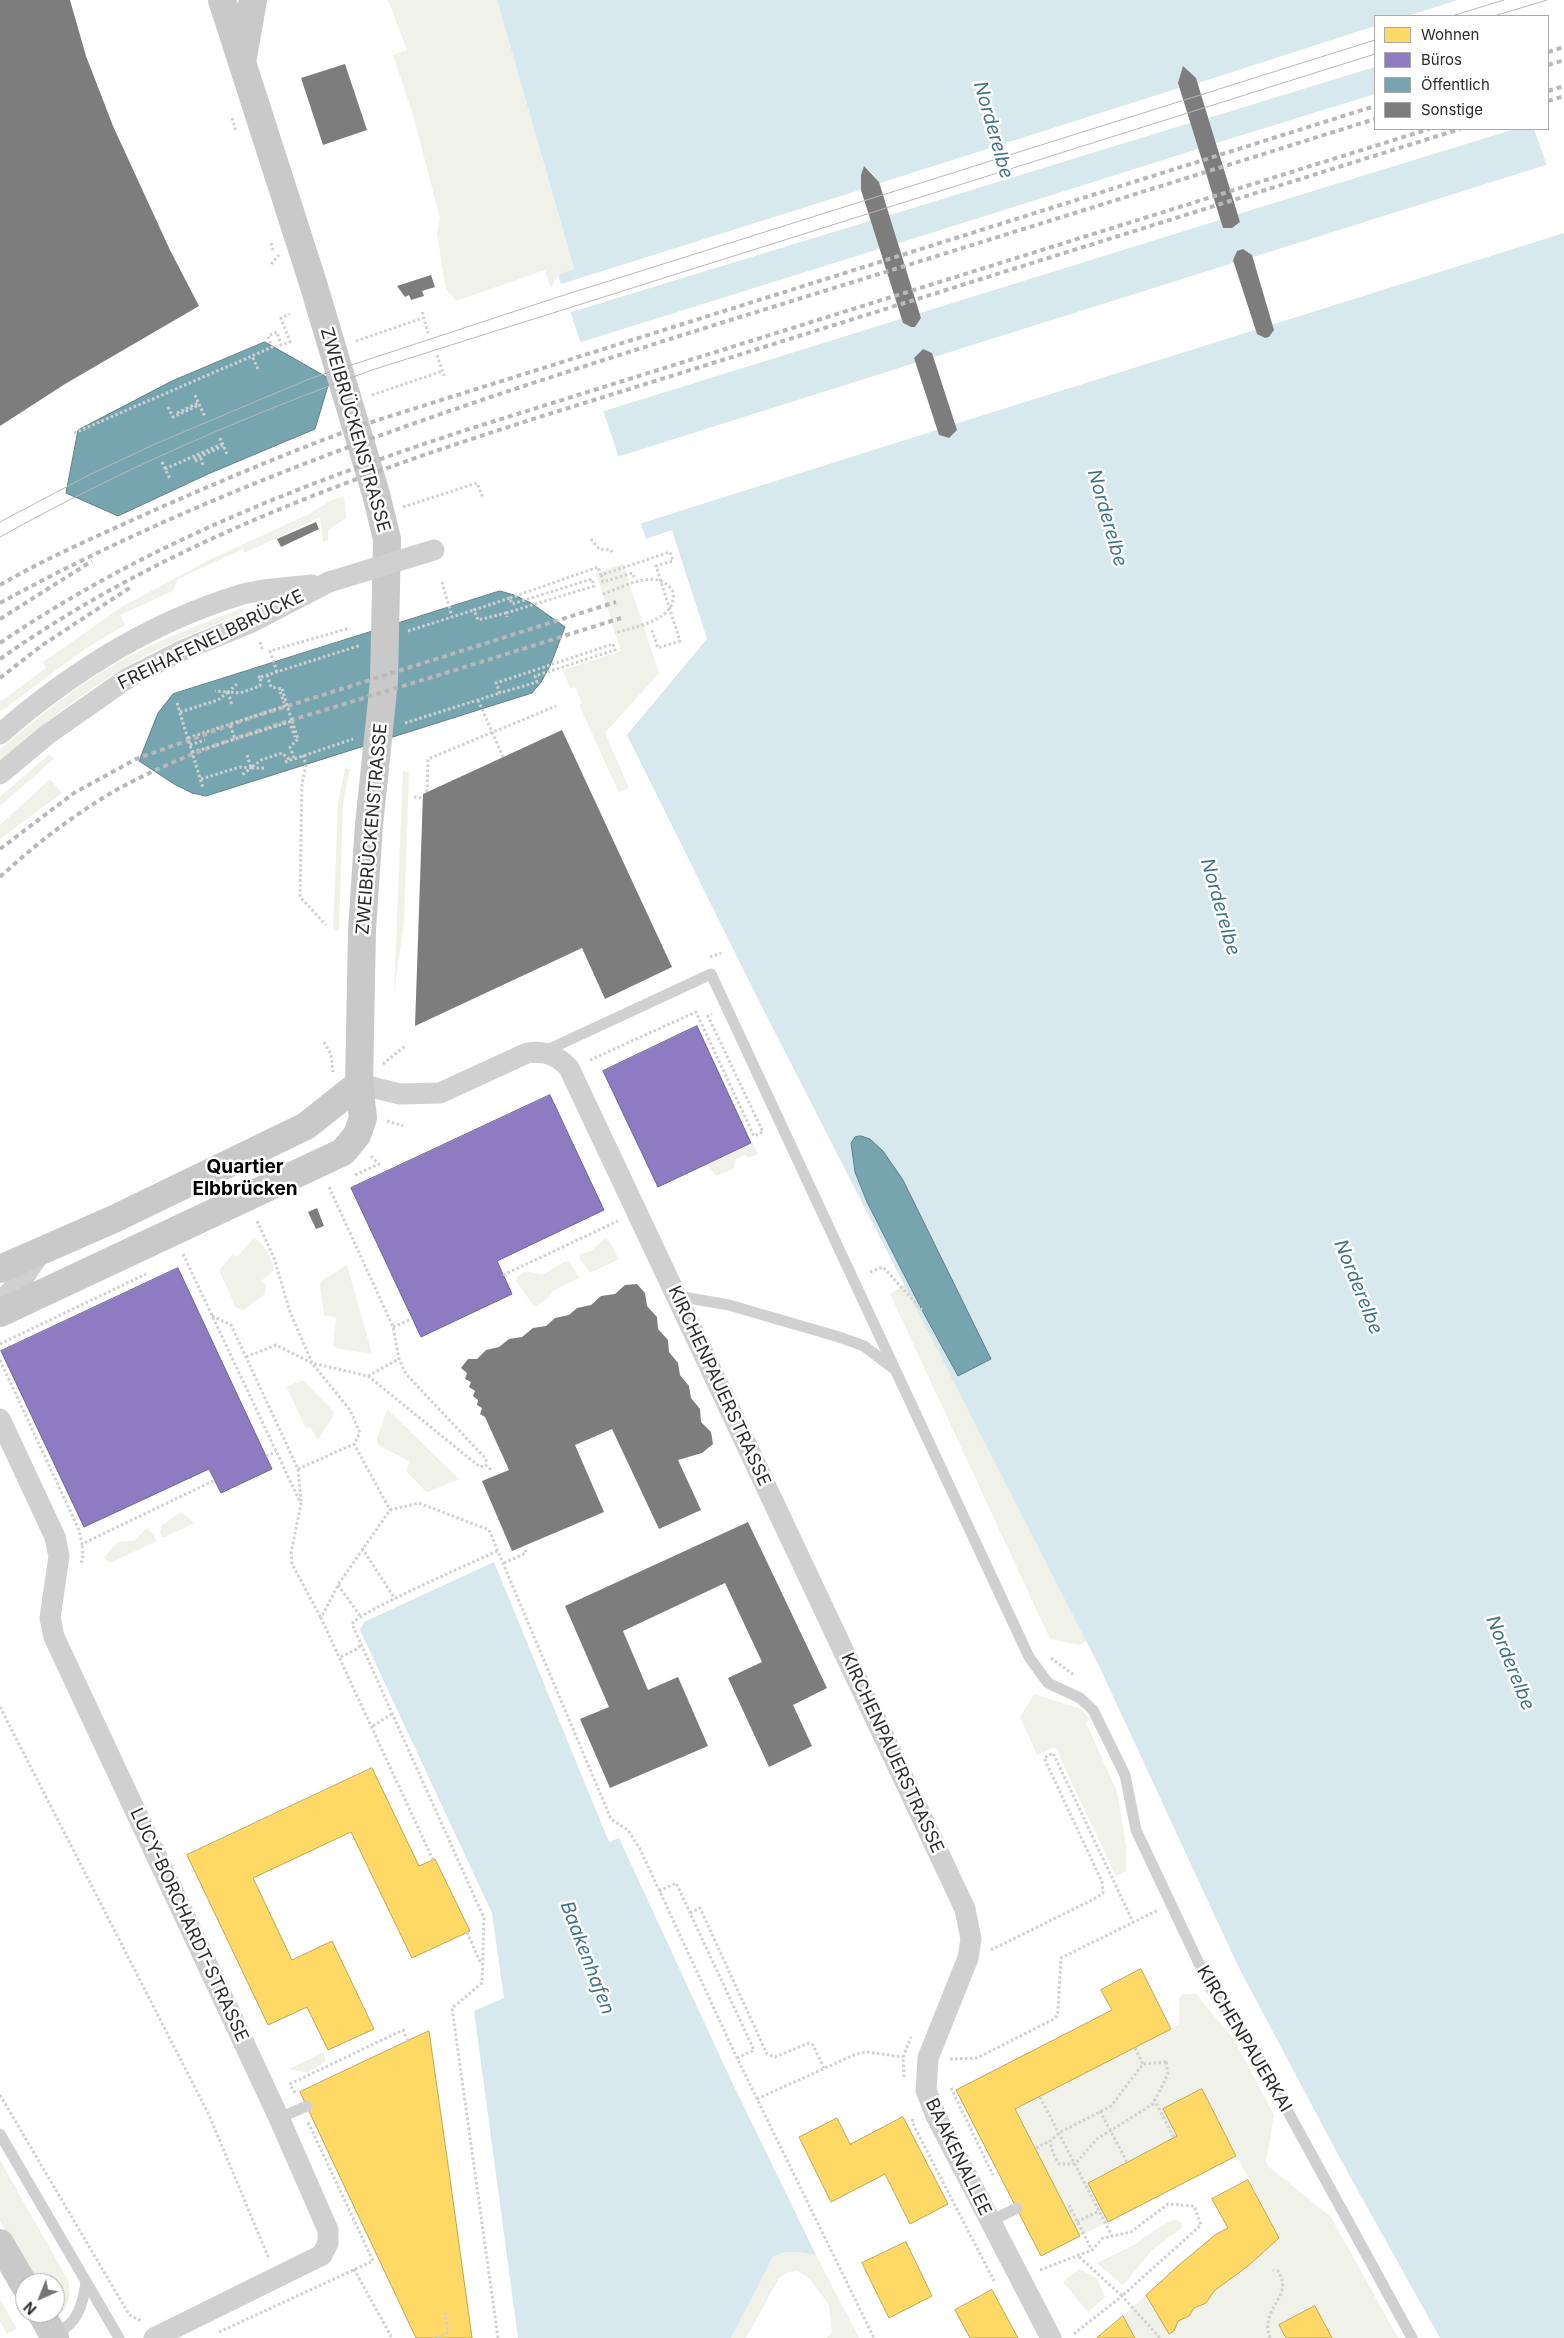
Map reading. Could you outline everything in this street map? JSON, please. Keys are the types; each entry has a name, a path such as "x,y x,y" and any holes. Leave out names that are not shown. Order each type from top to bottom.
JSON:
{"main road":[{"name":"ZWEIBRÜCKENSTRASSE","path":"0,1313 343,1152 357,1135 363,1118 360,1084 362,930 369,825 384,681 387,539 376,494 312,280 222,0"},
{"path":"242,61 253,0"},
{"path":"0,1269 114,1219 306,1126 360,1084"},
{"path":"0,2243 17,2273"}],"street":[{"name":"FREIHAFENELBBRÜCKE","path":"0,734 63,684 107,655 152,631 241,594 329,582 434,550"},
{"name":"FREIHAFENELBBRÜCKE","path":"0,774 69,718 128,678 181,651 252,622 329,582"},
{"path":"360,1084 400,1094 440,1093 527,1053 543,1052"},
{"name":"KIRCHENPAUERSTRASSE","path":"543,1052 554,1055 569,1068 965,1909"},
{"path":"0,1302 22,1280 42,1250"},
{"name":"LUCY-BORCHARDT-STRASSE","path":"0,1419 60,1556 50,1618 54,1637 280,2118 324,2216 328,2237 328,2243 322,2255 277,2278 150,2330"},
{"name":"BAAKENALLEE","path":"965,1909 971,1939 968,1958 928,2058 926,2090 936,2116 989,2222 1051,2338"}],"lane":[{"path":"543,1052 711,974 896,1371"},
{"path":"677,1296 729,1305 840,1337 864,1346 896,1371"},
{"name":"KIRCHENPAUERKAI","path":"896,1371 1028,1657 1048,1683 1087,1702 1098,1720 1125,1776 1136,1830 1210,1989 1250,2044 1412,2338"},
{"path":"280,2118 307,2106"},
{"path":"0,2134 119,2338"},
{"path":"989,2222 1017,2208"},
{"path":"49,2326 61,2330 72,2322 82,2305 86,2282"}],"path":[{"path":"271,243 273,250"},
{"path":"422,312 428,333"},
{"path":"74,433 272,347 268,336 277,332 281,345 290,342 281,318 290,314"},
{"path":"351,343 423,318"},
{"path":"437,355 444,376"},
{"path":"252,356 258,370"},
{"path":"375,394 443,371"},
{"path":"195,395 205,416"},
{"path":"168,407 173,418 199,404"},
{"path":"220,438 227,454"},
{"path":"203,464 201,459 195,460 223,445"},
{"path":"165,469 223,445"},
{"path":"162,462 170,479"},
{"path":"403,507 477,483 483,498"},
{"path":"591,539 599,549 610,550 613,554"},
{"path":"601,575 670,552 673,560 656,566 680,641 658,648 651,628"},
{"path":"510,598 512,604 592,579 594,586 506,615 478,620 474,610 598,567 604,582 632,573 634,577"},
{"path":"602,594 654,578 666,583 673,592 671,608 662,617 615,633"},
{"path":"442,582 452,617"},
{"path":"278,672 270,651 350,628"},
{"path":"258,638 264,651"},
{"path":"613,644 615,650 535,676 537,682 500,693 496,683 525,673 613,644"},
{"path":"523,669 525,673"},
{"path":"267,675 271,686 281,690 288,706 296,739"},
{"path":"215,691 240,693 260,686 261,677 257,677"},
{"path":"180,712 218,700 237,684"},
{"path":"281,690 284,702"},
{"path":"228,692 232,705"},
{"path":"478,700 504,757"},
{"path":"177,703 204,788"},
{"path":"188,738 288,706"},
{"path":"428,792 428,759 556,706"},
{"path":"192,752 292,721"},
{"path":"230,724 235,739"},
{"path":"291,726 296,739"},
{"path":"294,758 290,746 296,739"},
{"path":"190,745 205,740"},
{"path":"242,775 261,760 282,753 290,760 285,762"},
{"path":"247,755 251,768"},
{"path":"303,756 306,764 302,784 300,897 326,925"},
{"path":"201,779 240,767 264,768"},
{"path":"414,797 423,798"},
{"path":"590,1060 696,1012 754,1136 763,1132 710,1020"},
{"path":"329,1187 394,1327 399,1359 406,1374 486,1459 486,1465 492,1471"},
{"path":"257,1221 274,1258 290,1312 312,1363 350,1410 360,1433 354,1444 298,1469"},
{"path":"503,1275 619,1221"},
{"path":"183,1254 301,1504"},
{"path":"870,1272 883,1267 922,1310"},
{"path":"212,1316 231,1325 298,1469 301,1504 291,1553 292,1564 341,1657 433,1860"},
{"path":"394,1327 412,1319"},
{"path":"246,1357 276,1345 312,1363 368,1376 480,1468 486,1465"},
{"path":"368,1376 399,1359"},
{"path":"0,1360 79,1530 82,1544 215,1480"},
{"path":"354,1444 390,1510"},
{"path":"266,1456 276,1452"},
{"path":"321,1618 338,1586 362,1548 390,1510 419,1503 489,1530 611,1819 628,1830 640,1849 737,2058 874,2338"},
{"path":"362,1548 394,1599"},
{"path":"504,1563 526,1553 525,1549"},
{"path":"498,1550 394,1599 361,1616 352,1624 484,1918 482,1983 452,2008 498,2338"},
{"path":"338,1586 361,1616"},
{"path":"341,1657 361,1645"},
{"path":"1051,1658 1077,1677"},
{"path":"0,1708 209,2115 277,2278"},
{"path":"372,1726 389,1718 392,1714"},
{"path":"989,1951 1103,1893 1102,1882 1044,1758 1053,1753 1133,1922"},
{"path":"659,1891 676,1883 754,2050 737,2058"},
{"path":"949,2059 977,2058 1052,2020 1057,2016 1058,2010 1061,1958 1170,1904"},
{"path":"690,1913 700,1908 767,2054 775,2057 809,2043 813,2045 824,2068"},
{"path":"467,1932 482,1967"},
{"path":"1135,2048 1143,2064"},
{"path":"757,2099 861,2053 903,2057"},
{"path":"1036,2148 1050,2141 1059,2133 1111,2106 1143,2064 1166,2062 1168,2074 1153,2104 1097,2139 1075,2164 1059,2164 1050,2141"},
{"path":"0,2094 129,2317 150,2330"},
{"path":"1040,2097 1112,2236"},
{"path":"1154,2100 1174,2138"},
{"path":"1100,2111 1127,2162"},
{"path":"1040,2270 1092,2250 1103,2238 1131,2232 1168,2204 1194,2206 1202,2225 1122,2296 1074,2334"},
{"path":"1068,2205 1092,2250"},
{"path":"1077,2222 1099,2211"},
{"path":"1077,2255 1122,2296 1160,2338"},
{"path":"354,2269 392,2338"},
{"path":"1270,2338 1267,2329 1271,2309 1284,2288 1284,2280 1278,2270 1273,2270"},
{"path":"438,2338 448,2332 444,2309"}],"shaded area":[{"path":"388,0 497,0 574,270 558,275 551,288 545,270 456,301 446,289 437,233 440,218 413,115 393,55 407,50"},
{"path":"344,496 346,518 328,530 328,540 323,542 320,517 245,553 243,549 178,579 173,591 120,615 125,625 85,649 0,712 0,702 46,668 43,662 123,606 209,560 309,514 332,500"},
{"path":"623,564 659,673 605,733 629,788 619,793 579,705 582,703 575,687 571,689 562,670 621,651 596,573"},
{"path":"243,608 244,612 168,645 115,674 56,715 0,761 0,749 81,685 126,658 159,642"},
{"path":"48,755 55,758 0,806 0,797"},
{"path":"345,768 350,769 343,804 339,931 333,930 338,803"},
{"path":"403,771 409,772 404,922 394,993"},
{"path":"50,779 62,793 0,839 0,825"},
{"path":"753,1143 758,1154 749,1158 745,1155 736,1159 733,1169 716,1176 707,1164"},
{"path":"254,1238 261,1243 267,1252 274,1271 261,1281 266,1285 265,1294 243,1310 236,1308 219,1270 233,1254 237,1257"},
{"path":"605,1238 609,1240 619,1259 590,1273 580,1259 580,1254 591,1251"},
{"path":"566,1261 570,1262 579,1278 553,1291 547,1299 536,1306 533,1305 516,1281 517,1277 526,1271 542,1275"},
{"path":"347,1265 372,1354 336,1348 333,1345 336,1318 324,1315 321,1281"},
{"path":"905,1285 1087,1641 1079,1645 1050,1639 890,1294"},
{"path":"304,1381 334,1414 318,1440 310,1427 306,1428 286,1387"},
{"path":"387,1409 459,1479 428,1492 425,1491 407,1472 409,1461 378,1445 377,1440"},
{"path":"181,1512 194,1523 163,1538 160,1533 161,1526"},
{"path":"148,1527 157,1541 110,1563 104,1557 118,1542 134,1541"},
{"path":"1034,1694 1081,1709 1090,1719 1086,1723 1117,1791 1126,1846 1126,1871 1116,1876 1055,1747 1037,1755 1020,1717"},
{"path":"1183,1994 1196,1994 1235,2041 1274,2115 1266,2161 1268,2166 1331,2217 1398,2338 1332,2338 1315,2306 1279,2325 1286,2338 1135,2338 1123,2316 1146,2295 1169,2334 1174,2331 1178,2321 1189,2316 1194,2308 1206,2303 1214,2291 1248,2266 1279,2238 1202,2089 1163,2109 1177,2136 1088,2182 1108,2222 1080,2236 1015,2109 1179,2025 1179,1998"},
{"path":"324,2052 325,2062 308,2073 289,2069"},
{"path":"0,2160 64,2273 30,2273 0,2221"},
{"path":"1174,2219 1182,2223 1182,2228 1152,2250 1124,2284 1121,2284 1097,2263 1134,2245"},
{"path":"791,2251 816,2255 859,2338 827,2338 832,2332 829,2305 810,2279 797,2271 788,2272 779,2278 746,2338 731,2338 773,2257 782,2252"},
{"path":"1079,2269 1097,2278 1105,2297 1088,2312 1063,2282"},
{"path":"65,2275 69,2282 67,2306 65,2308"},
{"path":"0,2299 17,2329 7,2334 0,2321"}],"water":[{"name":"Norderelbe","path":"497,0 1488,0 1494,15 1374,15 1374,130 1534,130 1564,214 1564,2338 1440,2338 1342,2162 1239,1968 1099,1666 758,999 627,735 707,639 672,530 646,539 558,275 574,269","holes":["1184,67 1196,78 1240,222 1232,228 1223,227 1178,83","864,167 870,170 879,182 921,318 915,327 903,323 861,190 861,175","1243,249 1252,255 1274,330 1269,337 1265,338 1257,334 1233,260 1237,251","923,349 932,353 956,430 949,438 939,435 914,358"]},
{"name":"Baakenhafen","path":"494,1562 609,1842 619,1838 730,2078 816,2255 789,2252 773,2257 731,2338 518,2338 474,2011 504,1998 492,1913 360,1630 364,1622"}],"pier":[{"path":"1458,0 1491,0 1496,15 1410,15"},
{"path":"1374,26 1374,67 1205,119 1195,84"},
{"path":"1182,87 1193,122 887,216 877,184"},
{"path":"1374,94 1374,130 1512,130 1235,215 1213,144"},
{"path":"1201,148 1223,219 917,314 896,244"},
{"path":"1549,164 1564,206 1564,233 1271,325 1250,258"},
{"path":"863,189 873,220 568,313 558,285"},
{"path":"882,248 904,318 601,412 578,343"},
{"path":"1236,262 1258,329 952,425 931,358"},
{"path":"918,362 940,429 639,524 617,457"}],"building: Wohnen":[{"path":"372,1768 419,1866 435,1859 470,1931 412,1958 351,1832 253,1878 292,1960 332,1941 374,2029 328,2050 307,2007 268,2025 187,1855"},
{"path":"1141,1969 1171,2029 1015,2109 1080,2236 1041,2256 956,2090 1112,2010 1101,1990"},
{"path":"429,2031 472,2338 416,2338 300,2092"},
{"path":"1202,2089 1236,2156 1108,2222 1088,2183 1177,2136 1163,2109"},
{"path":"903,2117 948,2204 910,2224 885,2174 831,2202 799,2137 837,2118 850,2144"},
{"path":"1248,2180 1279,2238 1248,2266 1214,2291 1206,2303 1194,2308 1189,2316 1178,2321 1174,2331 1169,2334 1146,2295 1215,2235 1228,2228 1212,2199"},
{"path":"906,2242 932,2296 889,2318 862,2263"},
{"path":"992,2290 1018,2338 970,2338 955,2310"},
{"path":"1315,2306 1332,2338 1286,2338 1279,2325"},
{"path":"1123,2316 1135,2338 1097,2338"}],"building: Büros":[{"path":"697,1026 751,1143 658,1187 603,1071"},
{"path":"550,1095 604,1210 497,1261 512,1294 421,1337 351,1188"},
{"path":"178,1268 272,1469 221,1493 209,1469 84,1527 1,1351"}],"building: Öffentlich":[{"path":"265,342 330,379 315,429 208,474 118,516 66,493 78,430 172,381"},
{"path":"500,591 531,603 565,627 550,666 532,693 206,796 192,793 174,784 139,761 158,713 173,694"},
{"path":"861,1136 870,1139 883,1151 903,1180 991,1359 958,1376 867,1202 855,1172 851,1143 855,1137"}],"building: Sonstige":[{"path":"0,0 70,0 86,56 113,126 170,250 199,306 65,384 0,426"},
{"path":"345,64 367,130 323,145 301,78"},
{"path":"1183,66 1196,78 1240,222 1232,228 1223,228 1178,83"},
{"path":"864,166 879,182 921,318 915,327 903,323 861,190 861,175"},
{"path":"1243,249 1252,255 1274,330 1269,337 1265,338 1257,334 1233,260 1237,251"},
{"path":"431,275 435,287 422,291 424,296 411,300 409,295 405,297 397,286"},
{"path":"923,349 932,353 957,430 949,438 939,435 914,358"},
{"path":"316,522 319,529 281,547 277,539"},
{"path":"562,730 672,967 605,999 582,948 415,1026 423,794"},
{"path":"317,1208 324,1226 316,1229 308,1212"},
{"path":"637,1284 645,1293 647,1306 657,1317 658,1329 668,1340 669,1352 678,1363 680,1375 689,1386 691,1398 700,1409 701,1422 711,1432 713,1444 702,1453 678,1460 701,1510 659,1529 612,1429 575,1445 604,1512 512,1551 482,1481 509,1470 485,1417 480,1414 482,1408 477,1405 478,1400 473,1396 475,1391 469,1387 471,1382 465,1379 467,1373 461,1368 468,1359 477,1359 486,1350 499,1347 509,1339 522,1337 533,1328 546,1326 555,1318 569,1315 577,1308 591,1305 601,1296 615,1294 625,1285"},
{"path":"748,1522 827,1688 793,1705 812,1746 769,1767 728,1678 762,1662 725,1583 623,1631 648,1690 678,1677 708,1746 610,1788 580,1719 609,1707 565,1606"}],"tram line":[{"path":"1455,15 1504,0"},
{"path":"1497,15 1547,0"},
{"path":"0,522 89,475 155,444 309,379 555,298 1374,40"},
{"path":"0,537 45,512 137,467 231,425 375,369 1374,54"}],"railway":[{"path":"1549,52 1564,47"},
{"path":"1549,65 1564,60"},
{"path":"1549,91 1564,86"},
{"path":"1549,101 1564,96"},
{"path":"0,585 97,536 157,509 267,462 378,420 1374,106"},
{"path":"0,603 86,558 174,517 354,445 446,412 631,351 1374,119"},
{"path":"0,643 110,576 167,547 225,520 344,472 466,430 1426,130"},
{"path":"0,659 82,606 167,560 255,520 344,484 528,421 1457,130"},
{"path":"0,619 92,561"},
{"path":"0,678 41,646 131,587"},
{"path":"0,849 74,793 136,759 253,717 616,602"},
{"path":"0,877 47,837 81,812 135,780 164,766 224,742 621,618"}],"district":[{"name":"Quartier Elbbrücken","path":"245,1178"}]}
